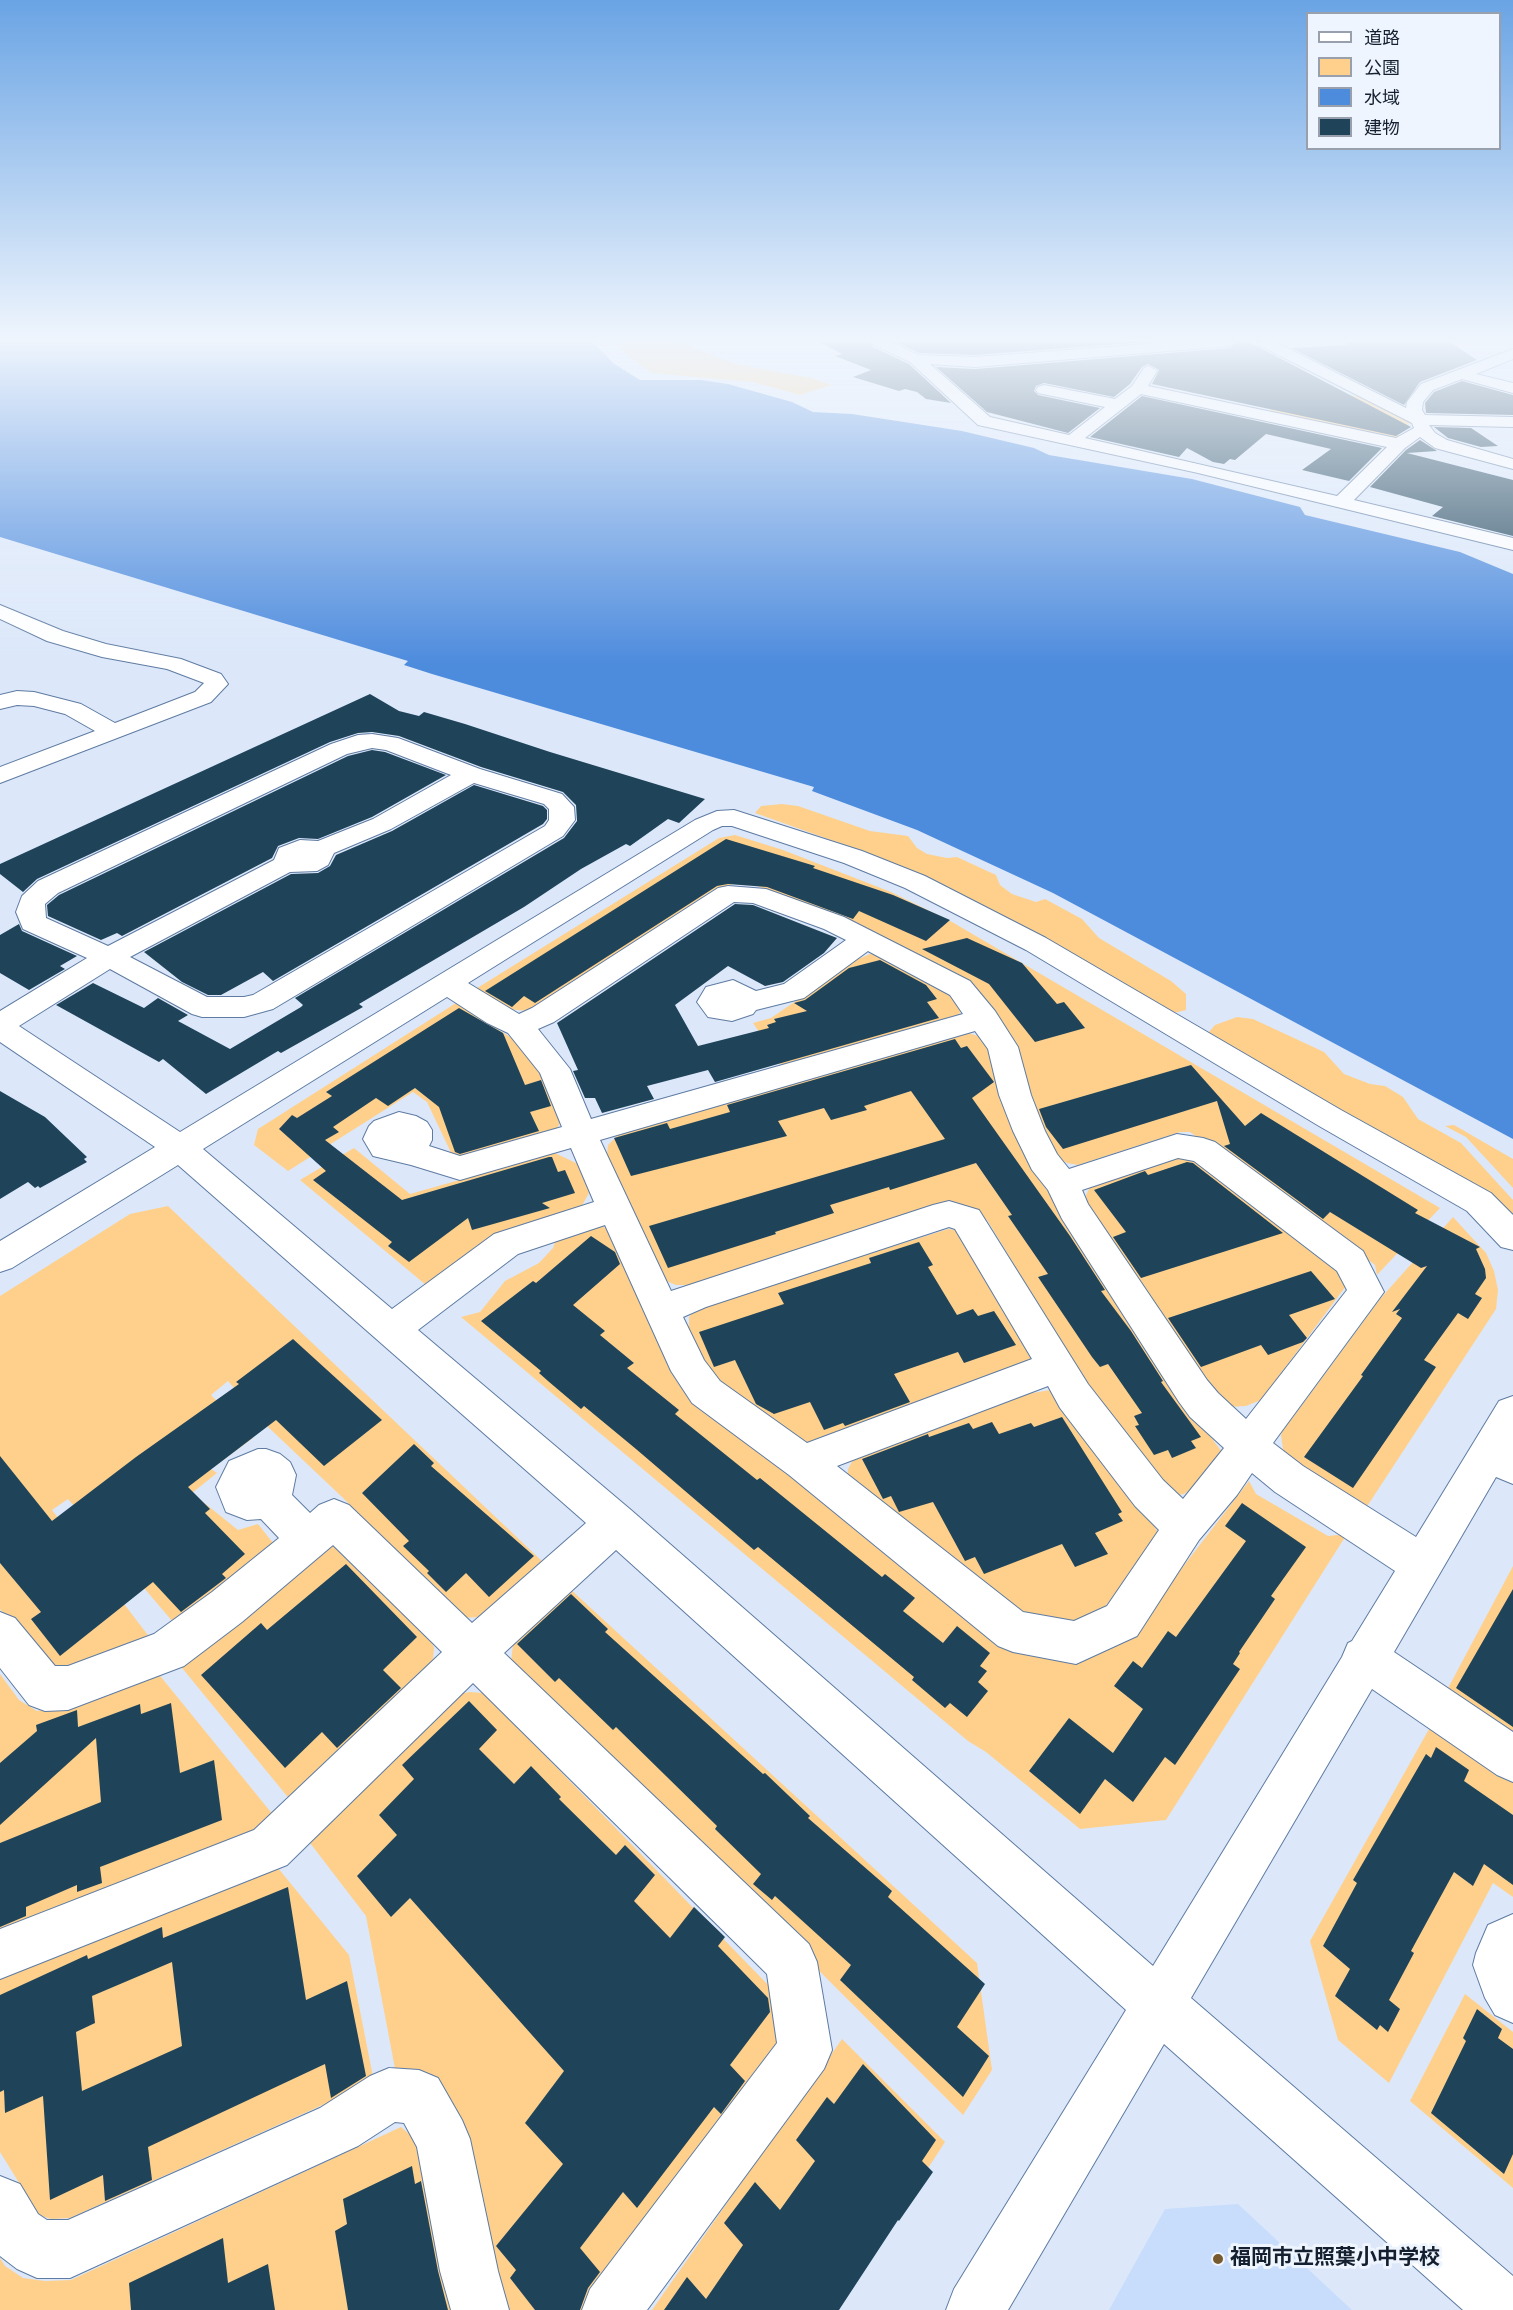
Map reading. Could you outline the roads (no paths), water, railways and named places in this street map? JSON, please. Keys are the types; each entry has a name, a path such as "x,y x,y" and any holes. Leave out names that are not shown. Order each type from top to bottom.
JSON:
{"street":[{"path":"1112,450 1198,468 1513,544"},
{"path":"1342,502 1393,450"},
{"path":"1457,450 1513,464"},
{"path":"0,611 55,636 102,650 173,664 213,679 217,684 202,697 0,776"},
{"path":"0,702 17,698 34,699 73,708 112,731"},
{"path":"358,742 390,743 471,774 553,799 561,807 562,820 554,831 263,1002 244,1007 202,1008 109,957 33,923 30,912 32,902 48,887 328,754 358,742"},
{"path":"471,774 382,824 319,850 321,854 315,863 300,867 288,862 109,957 0,1026 180,1148 616,1523 1507,2310"},
{"path":"0,1258 704,825 717,819 734,818 853,857 915,882 1036,944 1330,1118 1479,1202 1513,1237"},
{"path":"519,1026 543,1015 728,894 756,895 834,923 960,988 1004,1047 1015,1095 1044,1161 1062,1184 1074,1210 1204,1405 1248,1446 1289,1479 1421,1563"},
{"path":"746,1003 794,991 846,955 865,938"},
{"path":"447,984 498,1016 519,1026 554,1069 615,1210 690,1371 706,1392 804,1463 1013,1631 1076,1642 1122,1621 1184,1527 1223,1482 1366,1292 1350,1261 1203,1150 1177,1146 1062,1184"},
{"path":"399,1150 460,1168 984,1018"},
{"path":"391,1330 506,1244 584,1217 615,1210"},
{"path":"662,1310 693,1297 949,1214 967,1219 1074,1396 1149,1493 1184,1527"},
{"path":"804,1463 849,1443 1057,1366"},
{"path":"975,2310 1421,1563 1501,1459 1513,1413"},
{"path":"263,1500 272,1502 308,1539"},
{"path":"0,1633 45,1689 68,1688 168,1651 227,1607 334,1518 791,1962 805,2050 611,2310"},
{"path":"0,1954 270,1848 304,1813 435,1691 472,1652 616,1523"},
{"path":"1364,1658 1513,1759"},
{"path":"1513,1939 1506,1943 1499,1965 1503,1980 1513,1997"},
{"path":"0,2204 18,2234 37,2248 70,2249 339,2127 389,2096 419,2097 443,2139 469,2271 480,2310"}],"water":[{"path":"0,450 1038,450 1049,455 1192,479 1300,507 1305,515 1460,552 1513,574 1513,1139 1053,893 917,830 812,791 814,787 432,674 404,665 408,661 0,537"}],"place":[{"name":"福岡市立照葉小中学校","path":"1218,2259"}]}
